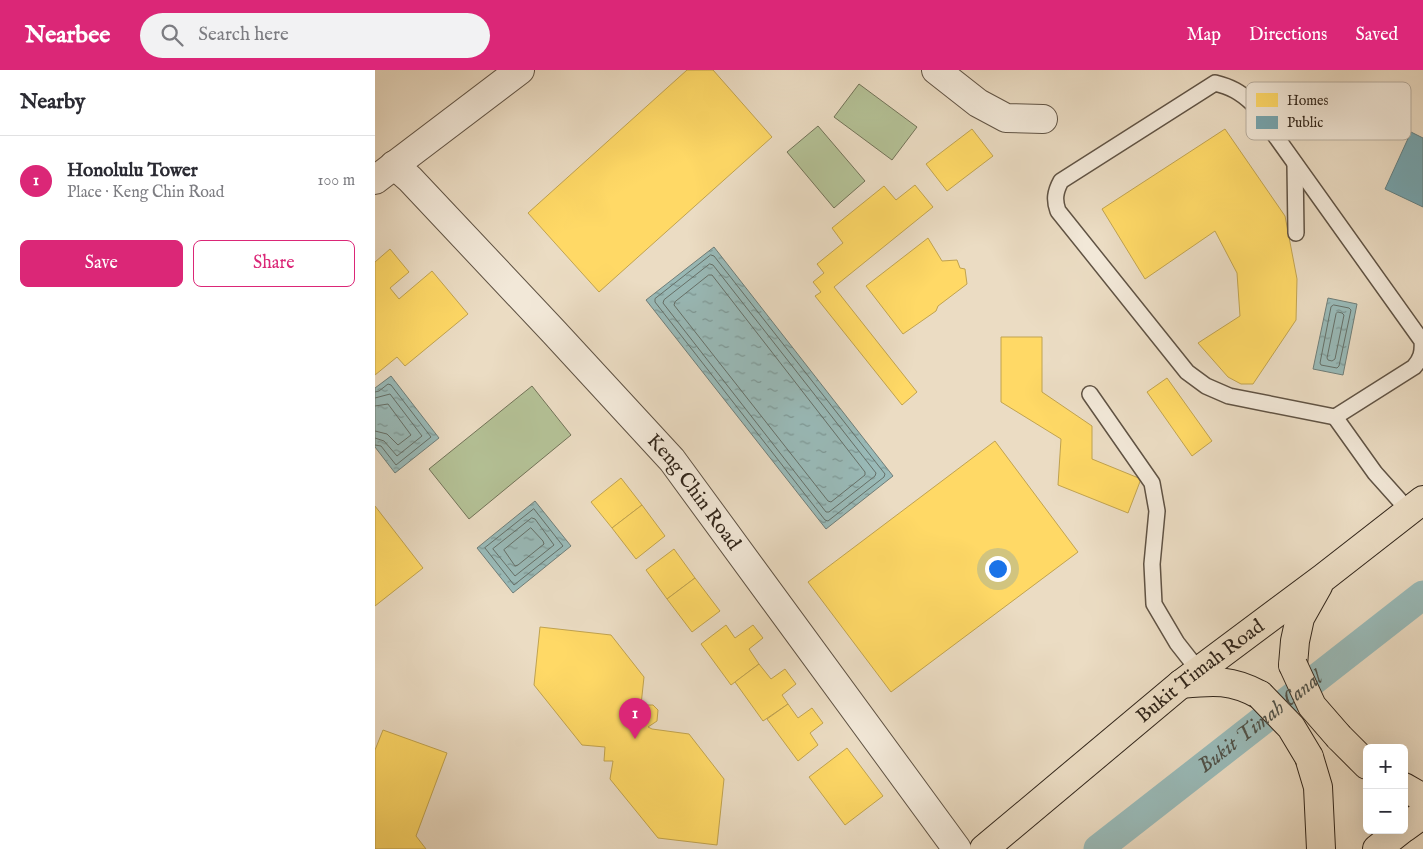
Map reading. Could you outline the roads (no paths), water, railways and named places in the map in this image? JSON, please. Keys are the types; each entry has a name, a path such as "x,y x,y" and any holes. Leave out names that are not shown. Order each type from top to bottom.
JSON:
{"highway":[{"name":"Bukit Timah Road","path":"984,849 1190,677 1416,506"},
{"path":"1323,578 1300,618 1295,641 1293,665 1312,706 1363,761"},
{"path":"1190,677 1244,686 1261,695 1291,727 1309,757 1318,787 1321,849"},
{"path":"1407,789 1423,798"},
{"path":"1408,825 1423,814"},
{"path":"1377,849 1396,834"}],"street":[{"path":"384,172 520,70"},
{"path":"936,70 977,103 1006,118 1043,119"},
{"name":"Keng Chin Road","path":"384,172 410,179 672,460 957,849"}],"lane":[{"path":"1246,98 1229,86 1215,83 1061,181 1055,196 1055,204 1058,211 1187,372 1206,386 1229,396 1335,417 1375,473 1416,506"},
{"path":"1278,140 1422,341 1422,355 1419,362 1335,417"},
{"path":"1295,164 1296,233"},
{"path":"1090,394 1152,483 1157,511 1152,564 1154,604 1177,643 1190,677"}],"water":[{"path":"714,247 893,476 826,529 646,300"},
{"path":"1328,298 1357,304 1343,375 1313,369"},
{"path":"391,376 439,438 395,473 375,447 375,388"},
{"path":"535,501 571,546 513,593 477,548"}],"waterway":[{"name":"Bukit Timah Canal","path":"1098,849 1423,595"}],"place":[{"name":"Honolulu Tower","path":"635,739"}]}
